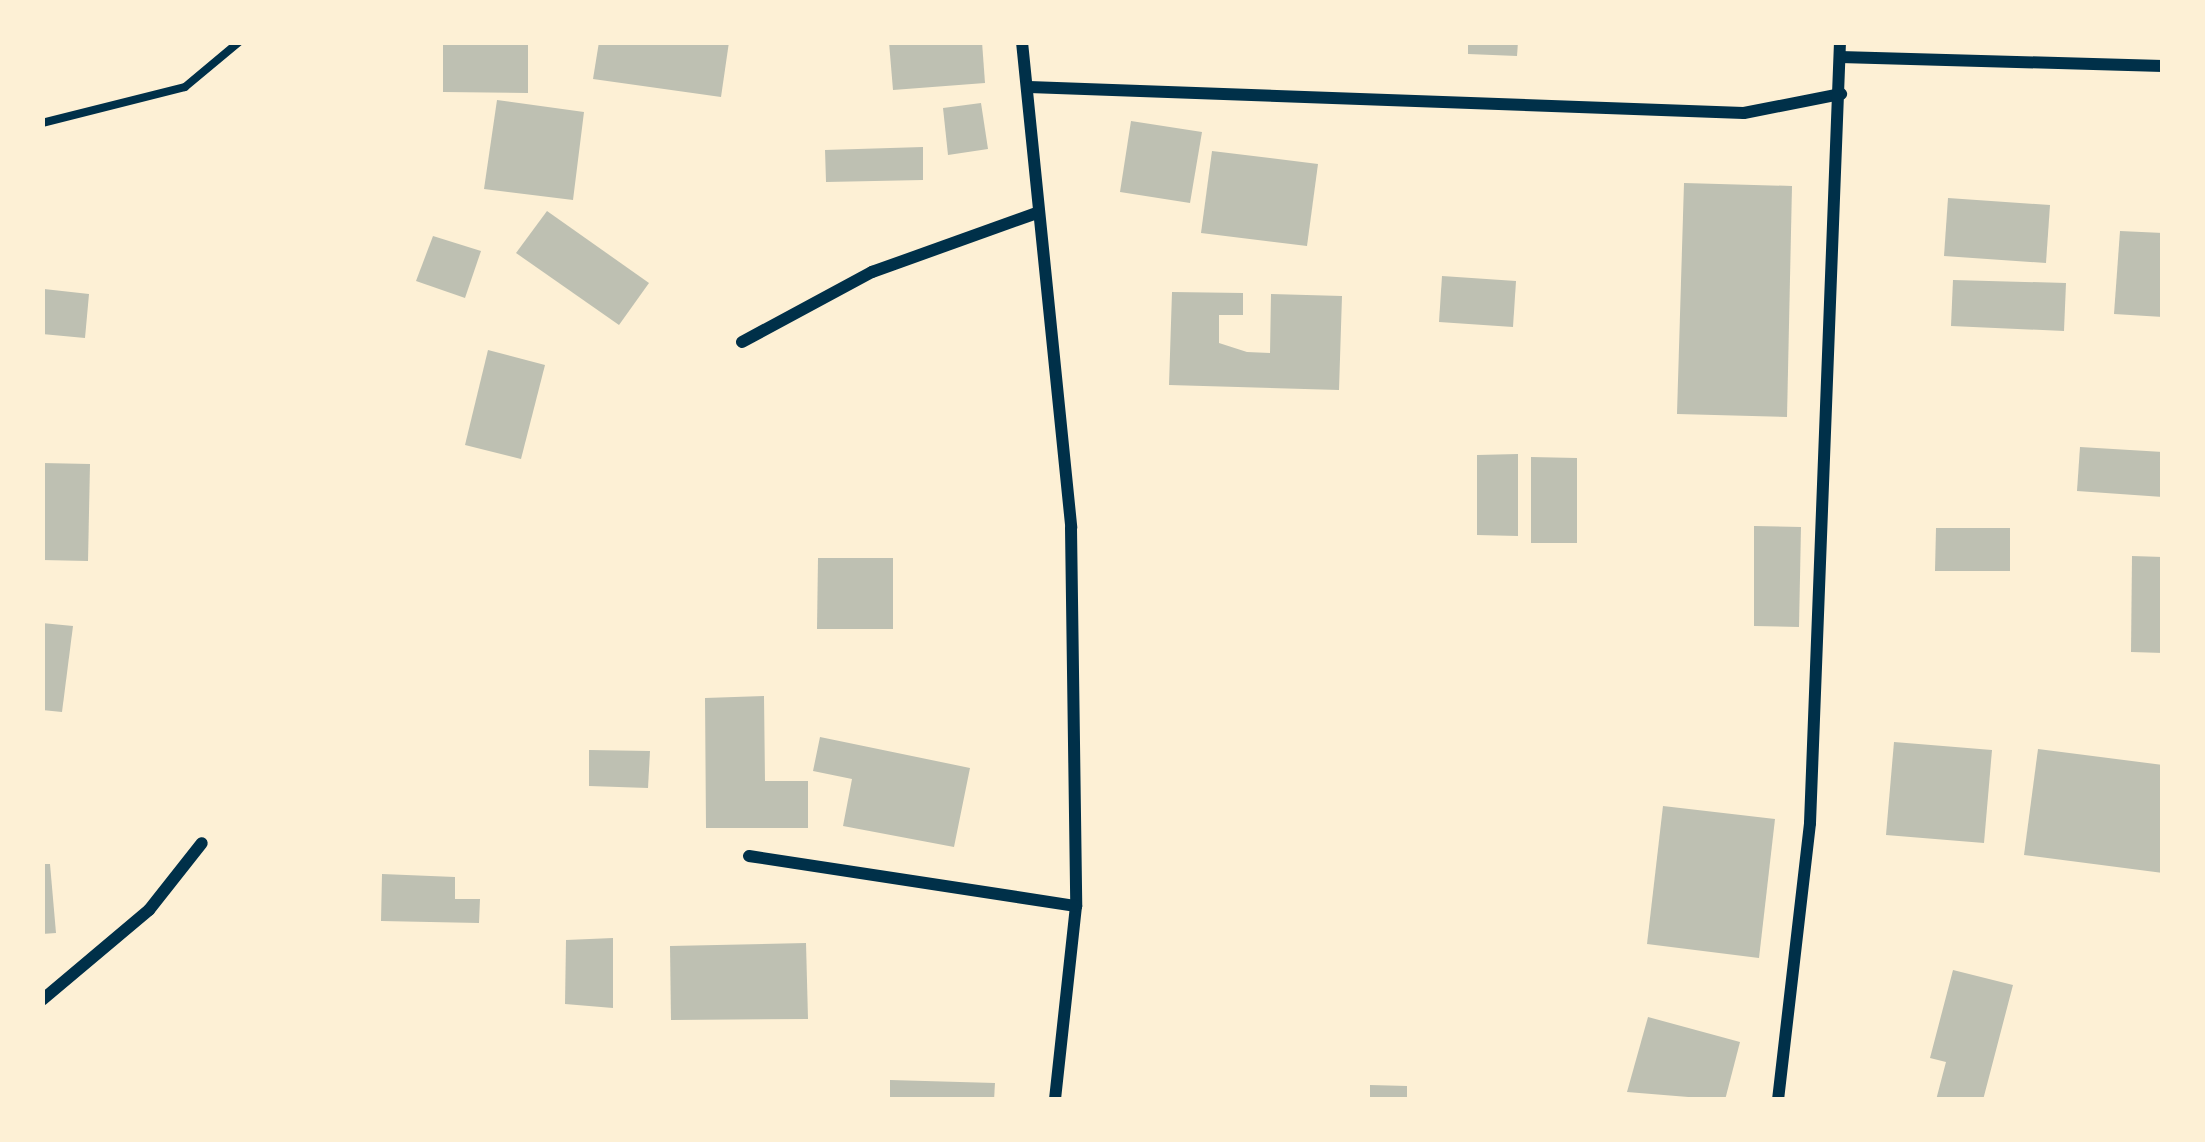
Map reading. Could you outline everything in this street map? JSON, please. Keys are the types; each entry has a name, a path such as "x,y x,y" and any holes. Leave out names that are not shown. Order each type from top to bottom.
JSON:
{"street":[{"path":"1022,42 1071,528 1076,906 1055,1100"},
{"path":"1778,1100 1810,823 1840,42"},
{"path":"1840,57 2163,67"},
{"path":"1028,87 1744,113 1841,94"},
{"path":"742,342 872,272 1037,213"},
{"path":"42,1000 149,910 202,843"},
{"path":"749,856 1076,906"}],"path":[{"path":"42,123 185,87 239,42"}],"building":[{"path":"443,42 528,42 528,93 443,92"},
{"path":"599,42 729,42 721,97 593,79"},
{"path":"889,42 982,42 985,83 893,90"},
{"path":"1468,42 1518,42 1517,56 1468,54"},
{"path":"497,100 584,112 573,200 484,189"},
{"path":"981,103 988,149 948,155 943,108"},
{"path":"1131,121 1202,132 1190,203 1120,192"},
{"path":"923,147 923,180 826,182 825,150"},
{"path":"1212,151 1318,164 1307,246 1201,233"},
{"path":"1684,183 1792,186 1787,417 1677,414"},
{"path":"1948,198 2050,205 2046,263 1944,256"},
{"path":"547,211 649,283 619,325 516,253"},
{"path":"2120,231 2163,233 2163,317 2114,314"},
{"path":"433,236 481,251 465,298 416,281"},
{"path":"1442,276 1516,281 1513,327 1439,322"},
{"path":"1953,280 2066,283 2064,331 1951,326"},
{"path":"44,289 89,294 85,338 42,334"},
{"path":"1172,292 1243,293 1243,315 1219,315 1219,343 1270,353 1271,294 1342,296 1339,390 1169,385"},
{"path":"488,350 545,365 521,459 465,445"},
{"path":"2080,447 2163,452 2163,497 2077,491"},
{"path":"1518,454 1518,536 1477,535 1477,455"},
{"path":"1531,457 1577,458 1577,543 1531,543"},
{"path":"42,463 90,464 88,561 42,560"},
{"path":"1754,526 1801,527 1799,627 1754,626"},
{"path":"1936,528 2010,528 2010,571 1935,571"},
{"path":"2132,556 2163,557 2163,653 2131,652"},
{"path":"818,558 893,558 893,629 817,629"},
{"path":"42,623 73,626 62,712 42,710"},
{"path":"764,696 765,781 808,781 808,828 706,828 705,698"},
{"path":"820,737 970,768 954,847 843,826 852,779 813,771"},
{"path":"1894,742 1992,750 1984,843 1886,835"},
{"path":"2038,749 2163,765 2163,873 2024,855"},
{"path":"589,750 650,751 648,788 589,786"},
{"path":"1663,806 1775,819 1759,958 1647,944"},
{"path":"42,864 50,864 56,933 42,934"},
{"path":"382,874 455,877 455,899 480,899 479,923 381,921"},
{"path":"613,938 613,1008 565,1004 566,940"},
{"path":"806,943 808,1019 671,1020 670,946"},
{"path":"1953,970 2013,985 1983,1100 1936,1100 1946,1062 1930,1058"},
{"path":"1648,1017 1740,1042 1725,1100 1627,1092"},
{"path":"890,1080 995,1083 994,1100 890,1100"},
{"path":"1370,1085 1407,1086 1407,1100 1370,1100"}]}
